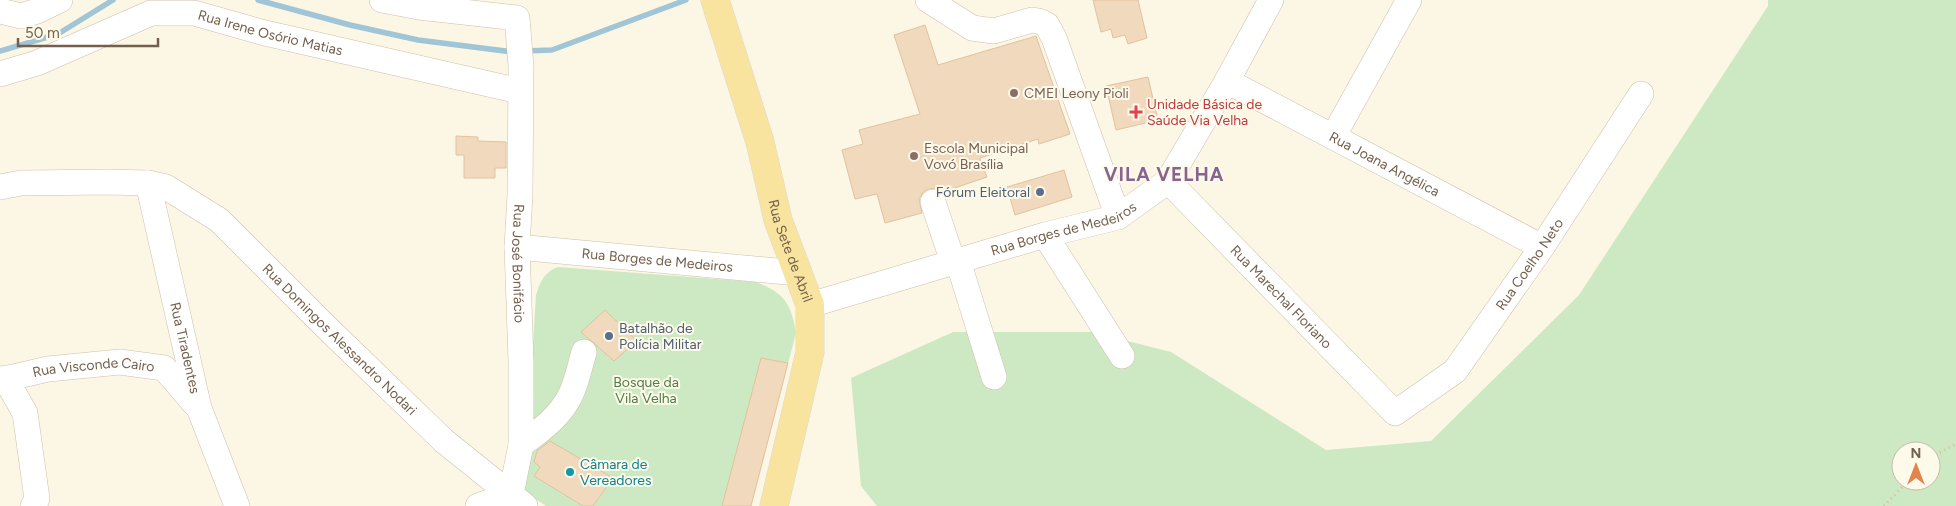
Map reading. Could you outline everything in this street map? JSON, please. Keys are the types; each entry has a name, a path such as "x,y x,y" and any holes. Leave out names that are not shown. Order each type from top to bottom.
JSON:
{"main road":[{"name":"Rua Sete de Abril","path":"715,0 760,142 778,220 810,305 810,352 774,506"}],"street":[{"path":"0,11 21,16 60,0"},
{"path":"382,0 419,7 486,8"},
{"path":"928,0 972,28 994,31 1032,20 1047,25 1054,38 1118,217"},
{"name":"Rua Borges de Medeiros","path":"810,305 1045,235 1118,217 1168,181 1227,81 1271,0"},
{"path":"1333,137 1409,0"},
{"name":"Rua José Bonifácio","path":"486,8 517,18 521,66 519,91 520,195 517,247 522,362 522,445 518,500"},
{"name":"Rua Irene Osório Matias","path":"0,74 37,63 151,13 194,12 265,33 519,91"},
{"name":"Rua Joana Angélica","path":"1227,81 1542,247"},
{"name":"Rua Coelho Neto","path":"1395,414 1455,371 1542,247 1641,94"},
{"name":"Rua Marechal Floriano","path":"1168,181 1395,414"},
{"name":"Rua Domingos Alessandro Nodari","path":"0,187 21,183 148,183 166,187 219,220 322,324 444,441 518,500"},
{"name":"Rua Tiradentes","path":"148,183 199,408 237,506"},
{"path":"933,202 994,377"},
{"path":"1045,235 1122,356"},
{"name":"Rua Borges de Medeiros","path":"517,247 798,273"},
{"path":"522,445 545,428 559,412 571,394 584,352"},
{"name":"Rua Visconde Cairo","path":"2,379 48,369 120,362 164,368 199,408"},
{"path":"2,379 25,413 37,499 32,506"},
{"path":"478,506 518,500"}],"path":[{"path":"1941,452 1956,444"},
{"path":"1884,506 1898,491"}],"green space":[{"path":"1768,0 1956,0 1956,506 877,506 861,486 851,378 953,332 1092,332 1171,352 1326,450 1431,441 1579,295 1768,6"},
{"name":"Bosque da Vila Velha","path":"558,267 756,282 774,291 785,301 792,314 796,333 751,506 546,506 524,491 536,295 543,278"}],"building":[{"path":"1093,0 1138,0 1147,38 1128,44 1125,35 1113,38 1111,29 1101,32"},
{"path":"925,25 938,65 1036,36 1070,134 1039,144 1038,139 980,158 987,177 943,192 936,188 928,189 923,192 919,199 922,213 885,223 877,194 855,199 842,150 863,144 859,130 920,114 894,35"},
{"path":"1148,77 1158,120 1116,130 1106,86"},
{"path":"456,136 478,137 478,141 506,142 506,168 495,168 495,178 464,178 464,155 456,155"},
{"name":"Fórum Eleitoral","path":"1064,170 1072,197 1015,215 1007,187"},
{"name":"Batalhão de Polícia Militar","path":"605,310 637,341 614,361 581,332"},
{"path":"761,358 788,363 751,506 722,506"},
{"name":"Câmara de Vereadores","path":"550,441 613,478 593,506 583,506 534,476 540,467 534,462 537,451"}],"waterway":[{"path":"0,51 58,34 113,0"},
{"path":"258,0 350,25 418,40 513,52"},
{"path":"525,51 552,50 686,0"}],"place":[{"name":"CMEI Leony Pioli","path":"1014,93"},
{"name":"Unidade Básica de Saúde Via Velha","path":"1136,112"},
{"name":"Escola Municipal Vovó Brasília","path":"914,156"},
{"name":"Fórum Eleitoral","path":"1040,192"},
{"name":"Batalhão de Polícia Militar","path":"609,336"},
{"name":"Câmara de Vereadores","path":"570,472"}],"district":[{"name":"VILA VELHA","path":"1164,174"}]}
